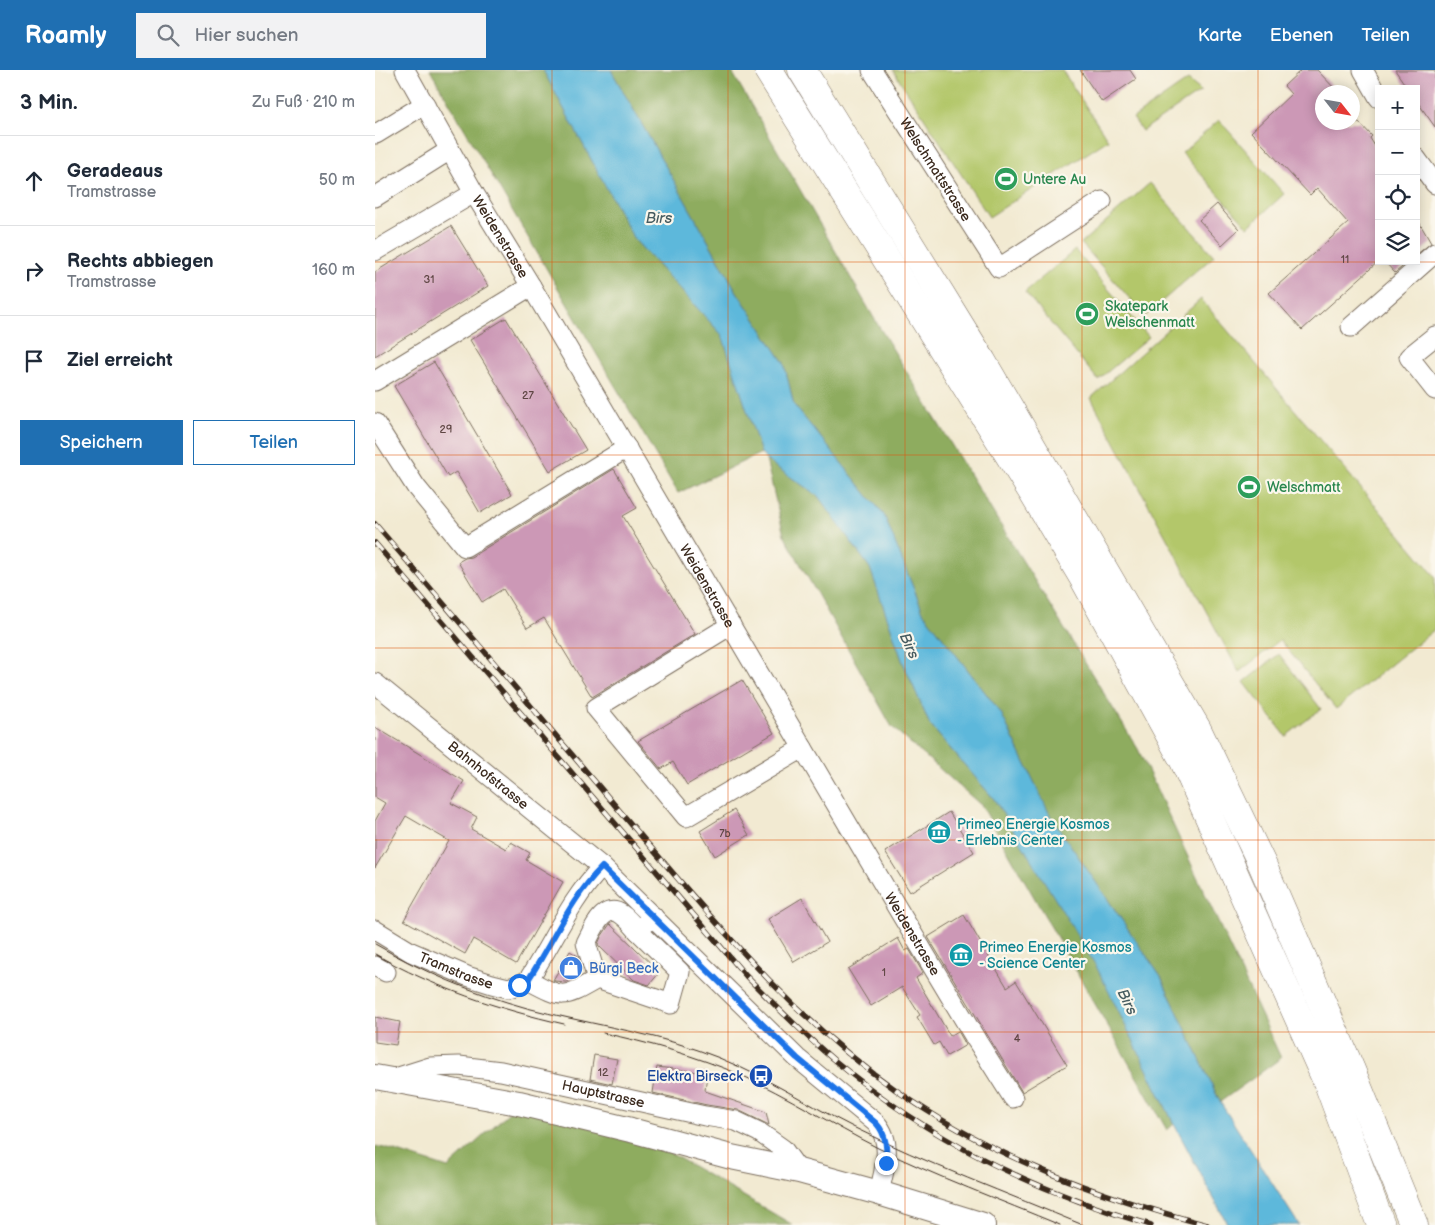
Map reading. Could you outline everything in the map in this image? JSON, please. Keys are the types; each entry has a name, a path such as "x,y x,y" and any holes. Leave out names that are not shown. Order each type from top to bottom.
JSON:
{"highway":[{"path":"768,70 1017,468 1084,579 1184,761 1329,1086 1381,1225"},
{"path":"801,70 982,361 1197,728 1262,864 1351,1070 1414,1225"}],"main road":[{"name":"Hauptstrasse","path":"383,1078 519,1103 731,1157 799,1171 983,1225"}],"street":[{"name":"Weidenstrasse","path":"405,70 474,193 627,448 977,1042 1013,1098"},
{"name":"Welschmattstrasse","path":"872,70 999,268 1102,201"},
{"path":"1363,70 1375,91"},
{"path":"375,133 425,104"},
{"path":"375,197 450,150"},
{"path":"1420,163 1435,184"},
{"path":"375,251 474,193"},
{"path":"1351,327 1435,253"},
{"path":"375,381 531,286"},
{"path":"1435,336 1409,357 1435,390"},
{"path":"375,423 416,487 465,547 627,448"},
{"path":"731,625 596,708 686,817 803,748"},
{"name":"Bahnhofstrasse","path":"375,683 602,867"},
{"path":"597,979 585,943 602,916 608,911 620,913 680,972 671,1004 597,979 574,992 559,995 528,980 573,902 589,880 602,867 797,1058 881,1129 887,1152 879,1193"},
{"path":"638,931 653,916"},
{"name":"Tramstrasse","path":"375,930 411,952 467,976 508,988 528,980"},
{"name":"Hauptstrasse","path":"383,1078 430,1067 459,1066 501,1071 705,1116 737,1121 759,1132 783,1149 799,1171"}],"green space":[{"path":"430,70 543,70 634,239 722,335 761,453 678,493"},
{"path":"611,70 731,70 878,325 1138,749 1281,1058 1220,1102 1161,977 1051,817 1001,713 923,612 884,515 794,405 784,363 737,292"},
{"name":"Untere Au","path":"893,70 1062,70 1108,140 989,217"},
{"path":"1188,80 1201,91 1142,131 1133,118"},
{"path":"1219,120 1284,194 1248,227 1182,153"},
{"path":"1150,183 1214,256 1145,316 1081,243"},
{"name":"Skatepark Welschenmatt","path":"1075,250 1149,337 1098,380 1025,292"},
{"name":"Welschmatt","path":"1201,299 1435,576 1435,629 1336,709 1280,640 1239,672 1091,398"},
{"path":"766,460 818,496 870,568 902,660 930,725 994,799 1095,963 1174,1124 1167,1130 982,806 892,727 784,535"},
{"path":"1279,654 1321,709 1286,736 1244,682"},
{"path":"519,1103 631,1130 793,1225 375,1225 375,1147 385,1148 448,1168"}],"water":[{"name":"Birs","path":"543,70 611,70 737,292 784,363 794,405 884,515 923,612 1001,713 1051,817 1161,977 1220,1102 1299,1225 1228,1225 1174,1124 1096,966 994,799 930,725 902,660 870,568 818,496 766,460 761,453 722,335 634,239"}],"building":[{"path":"1080,70 1130,70 1136,79 1102,102"},
{"path":"1301,70 1317,70 1331,85 1315,85 1315,130 1360,130 1360,123 1372,136 1370,138 1375,146 1375,265 1302,330 1269,293 1348,223 1317,188 1310,195 1251,132 1291,94 1284,86"},
{"path":"1395,70 1435,70 1435,127 1420,106 1420,85 1405,85"},
{"path":"1217,204 1239,229 1222,245 1199,220"},
{"path":"1420,224 1431,243 1420,252"},
{"path":"451,226 488,286 375,356 375,272"},
{"path":"1388,265 1404,265 1395,273"},
{"path":"506,318 586,450 550,471 470,340"},
{"path":"434,362 512,494 480,513 456,472 448,477 394,386"},
{"path":"614,469 637,508 623,516 695,634 592,697 544,618 527,628 503,589 482,602 458,562 471,557"},
{"path":"742,680 774,733 687,785 673,762 661,769 638,741"},
{"path":"375,727 464,781 451,803 477,817 471,829 506,849 511,842 530,853 526,860 563,882 516,964 473,939 465,954 404,920 449,841 406,816 375,868 375,821 385,803 375,797"},
{"path":"734,810 749,835 715,856 700,831"},
{"name":"Primeo Energie Kosmos - Erlebnis Center","path":"949,812 974,852 910,892 885,852"},
{"path":"802,898 827,942 794,962 768,919"},
{"path":"964,915 1007,987 1016,981 1067,1065 1022,1092 928,937"},
{"path":"610,924 660,972 649,985 634,980 599,946 601,937"},
{"path":"898,938 905,951 909,949 923,973 916,978 950,1036 958,1031 966,1045 947,1056 939,1042 934,1045 917,1017 920,1015 902,987 871,1006 848,969"},
{"name":"Bürgi Beck","path":"570,951 578,956 582,968 581,972 578,977 566,982 553,980"},
{"path":"375,1017 400,1022 396,1045 375,1042"},
{"path":"594,1055 617,1059 612,1084 590,1079"},
{"path":"657,1067 707,1073 705,1091 766,1112 769,1125 738,1110 653,1093"}],"tram line":[{"path":"375,944 430,973 487,996 527,1008 677,1043 719,1058 739,1066 881,1141 1083,1225"},
{"path":"375,954 420,977 467,996 515,1012 564,1024"},
{"path":"603,1033 673,1051 741,1075 900,1159 1060,1225"}],"railway":[{"path":"375,524 696,900 790,1001 859,1062 932,1114 1006,1154 1085,1187 1166,1214 1207,1225"},
{"path":"375,543 746,976 834,1060 907,1115 983,1159 1023,1179 1064,1196 1151,1225"}],"place":[{"name":"Untere Au","path":"1006,179"},
{"name":"Skatepark Welschenmatt","path":"1087,314"},
{"name":"Welschmatt","path":"1249,487"},
{"name":"Primeo Energie Kosmos - Erlebnis Center","path":"939,832"},
{"name":"Primeo Energie Kosmos - Science Center","path":"961,955"},
{"name":"Bürgi Beck","path":"571,968"},
{"name":"Elektra Birseck","path":"761,1076"}],"route":[{"path":"519,985 528,980 573,902 589,880 602,867 797,1058 876,1123 884,1135 887,1152 886,1163"}]}
